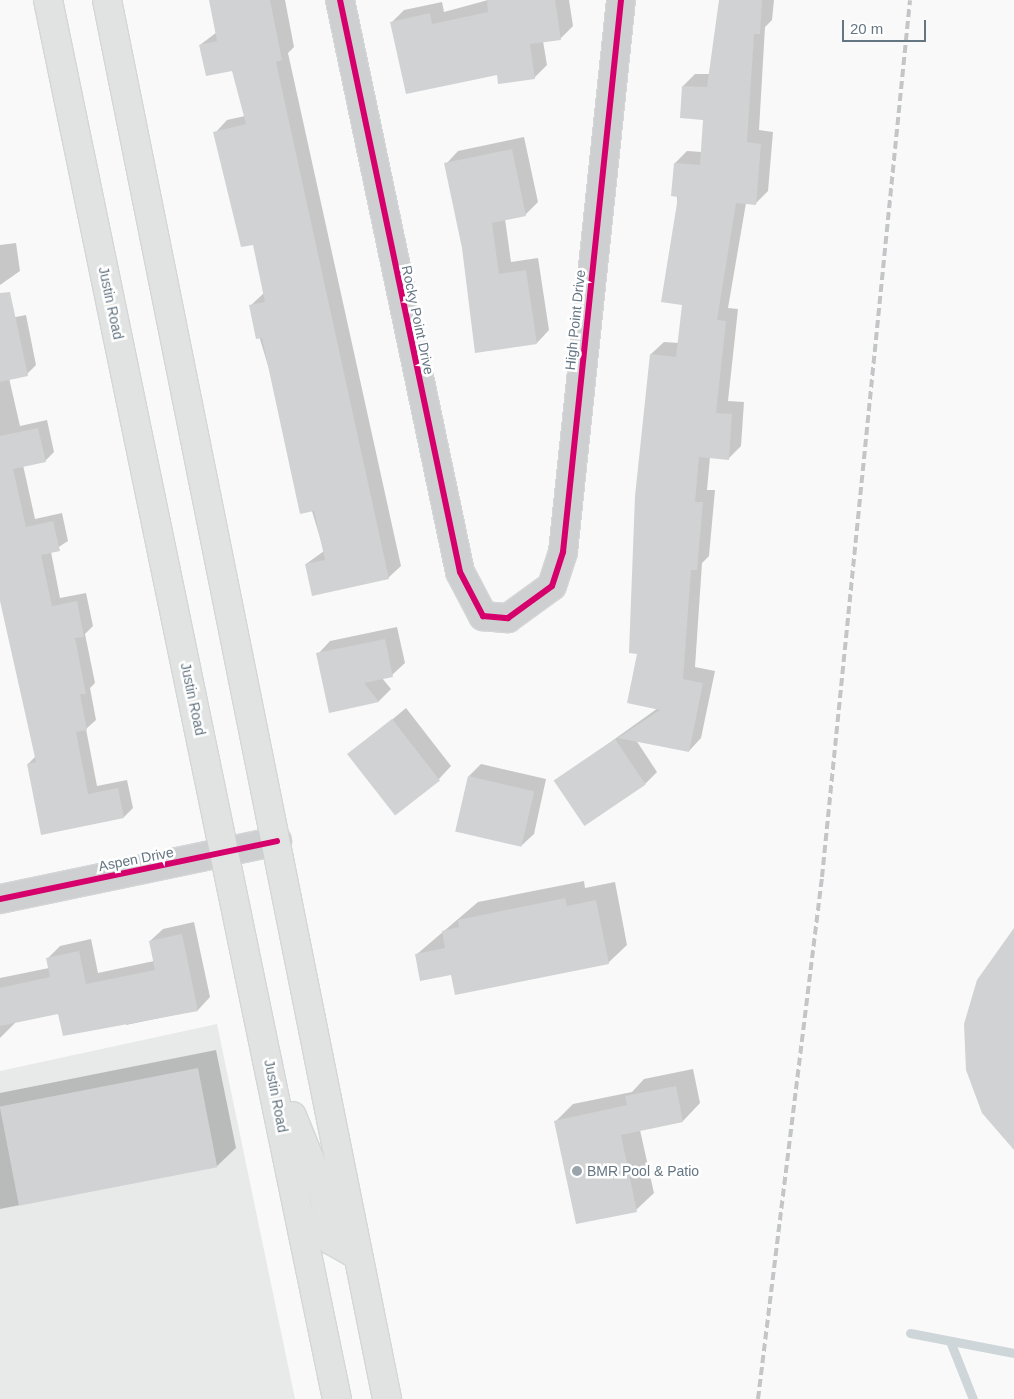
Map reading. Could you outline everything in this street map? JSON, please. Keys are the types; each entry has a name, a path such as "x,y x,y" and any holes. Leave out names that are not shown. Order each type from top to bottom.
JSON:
{"main road":[{"name":"Justin Road","path":"48,0 271,1070 337,1399"},
{"path":"107,0 387,1399"},
{"path":"271,1070 324,1195 331,1240 357,1255"}],"street":[{"name":"Rocky Point Drive","path":"340,0 460,572 483,616 508,618"},
{"name":"High Point Drive","path":"508,618 552,586 563,552 621,0"},
{"name":"Aspen Drive","path":"0,898 276,841"}],"shaded area":[{"path":"217,1024 295,1399 0,1399 0,1071"}],"building":[{"path":"209,0 270,0 282,60 276,62 389,579 312,596 305,564 325,560 314,511 300,514 262,338 256,339 249,305 265,302 253,245 241,247 213,132 246,124 232,71 206,76 199,45 217,41"},
{"path":"487,0 555,0 561,40 530,44 535,79 498,84 497,75 406,94 390,22 430,13 432,24 488,12"},
{"path":"719,0 762,0 760,34 754,34 747,142 761,144 756,205 736,203 717,320 726,321 716,413 732,414 729,460 699,457 695,502 703,502 697,570 691,570 683,679 703,683 689,752 618,738 660,710 627,703 637,654 629,653 635,496 650,354 676,357 682,305 661,302 678,197 671,196 674,163 700,165 703,120 680,118 682,86 707,87"},
{"path":"512,149 526,216 492,223 499,274 526,270 537,344 475,353 462,248 444,163"},
{"path":"10,292 28,376 0,382 0,293"},
{"path":"38,428 46,462 13,469 26,527 53,521 60,551 41,555 52,606 77,601 84,637 75,638 86,694 80,694 87,730 76,732 88,794 118,788 124,818 41,835 27,764 36,762 0,601 0,436"},
{"path":"385,639 393,677 364,683 379,702 329,713 316,653"},
{"path":"392,719 440,780 395,816 347,754"},
{"path":"615,739 646,785 584,826 554,780"},
{"path":"468,776 534,791 521,847 455,832"},
{"path":"565,898 567,906 596,900 609,964 455,995 451,975 420,981 415,954 445,948 442,931 459,927 458,920"},
{"path":"1014,928 1014,1150 982,1113 966,1070 964,1024 977,980"},
{"path":"182,934 198,1011 63,1036 58,1014 0,1026 0,988 50,977 46,958 79,951 86,984 155,970 149,941"},
{"path":"198,1068 217,1167 19,1206 0,1106"},
{"path":"676,1086 683,1122 621,1135 637,1212 576,1224 554,1121 627,1105 625,1096"}],"waterway":[{"path":"910,1333 1014,1353"},
{"path":"950,1341 973,1399"}],"railway":[{"path":"758,1399 822,877 910,0"}],"cycle path":[{"path":"340,0 460,572 483,616 508,618 552,586 563,552 621,0"},
{"path":"0,899 277,841"}],"place":[{"name":"BMR Pool & Patio","path":"577,1171"}]}
